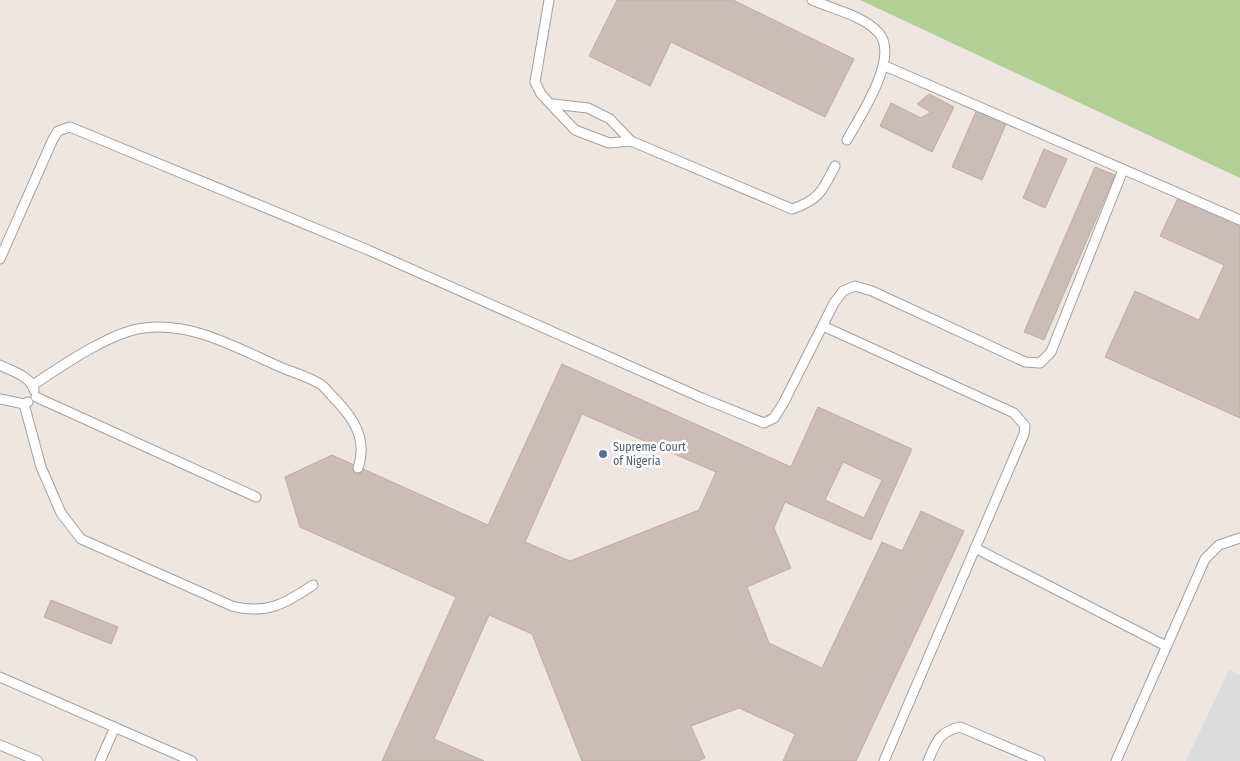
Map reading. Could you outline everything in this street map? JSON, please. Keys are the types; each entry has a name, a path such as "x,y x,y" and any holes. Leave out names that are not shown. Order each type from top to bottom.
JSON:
{"lane":[{"path":"549,0 535,82 541,94 553,104 576,130 608,144 631,141"},
{"path":"812,0 863,21 878,32 885,44 885,66 848,140"},
{"path":"885,66 1240,220"},
{"path":"553,104 588,108 610,119 631,141 792,209 806,204 820,195 836,166"},
{"path":"0,259 53,139 58,131 70,126 368,250 702,398 764,423 774,418 822,326 843,291 854,286 872,291 1025,362 1040,363 1050,352 1123,170"},
{"path":"33,385 102,343 142,328 170,326 199,332 321,384 349,413 360,433 362,458 358,468"},
{"path":"822,326 1014,413 1023,420 1025,426 1024,434 884,761"},
{"path":"0,365 20,375 33,385 36,397"},
{"path":"0,399 24,404 36,397"},
{"path":"36,397 256,497"},
{"path":"24,404 41,467 61,513 81,539 232,606 249,610 271,608 291,600 313,585"},
{"path":"1116,761 1205,559 1219,544 1240,538"},
{"path":"975,548 1166,646"},
{"path":"0,677 192,761"},
{"path":"100,761 115,727"},
{"path":"928,761 937,740 948,730 960,727 1040,761"},
{"path":"0,745 38,761"}],"green space":[{"path":"860,0 1240,0 1240,178"}],"shaded area":[{"path":"1229,670 1240,675 1240,761 1186,761"}],"building":[{"path":"617,0 733,0 854,59 825,117 671,42 650,86 589,56"},
{"path":"929,94 954,107 932,152 880,126 891,103 921,118 931,112 917,104"},
{"path":"978,107 1008,119 982,180 952,167"},
{"path":"1044,149 1067,159 1045,208 1023,198"},
{"path":"1095,167 1115,175 1044,340 1024,332"},
{"path":"1179,196 1240,223 1240,418 1105,357 1135,291 1199,320 1224,265 1160,236"},
{"path":"562,364 791,467 818,407 912,449 871,540 785,502 774,528 791,568 747,587 769,643 822,668 882,542 902,551 921,511 964,531 856,761 783,761 795,734 739,708 691,726 705,758 698,761 582,761 532,634 489,615 434,739 484,761 382,761 456,597 300,527 285,477 332,455 488,525","holes":["582,414 716,472 699,510 570,561 525,542","843,462 882,480 864,518 825,500"]},
{"path":"51,600 118,627 111,644 44,617"}],"place":[{"name":"Supreme Court of Nigeria","path":"603,454"}]}
